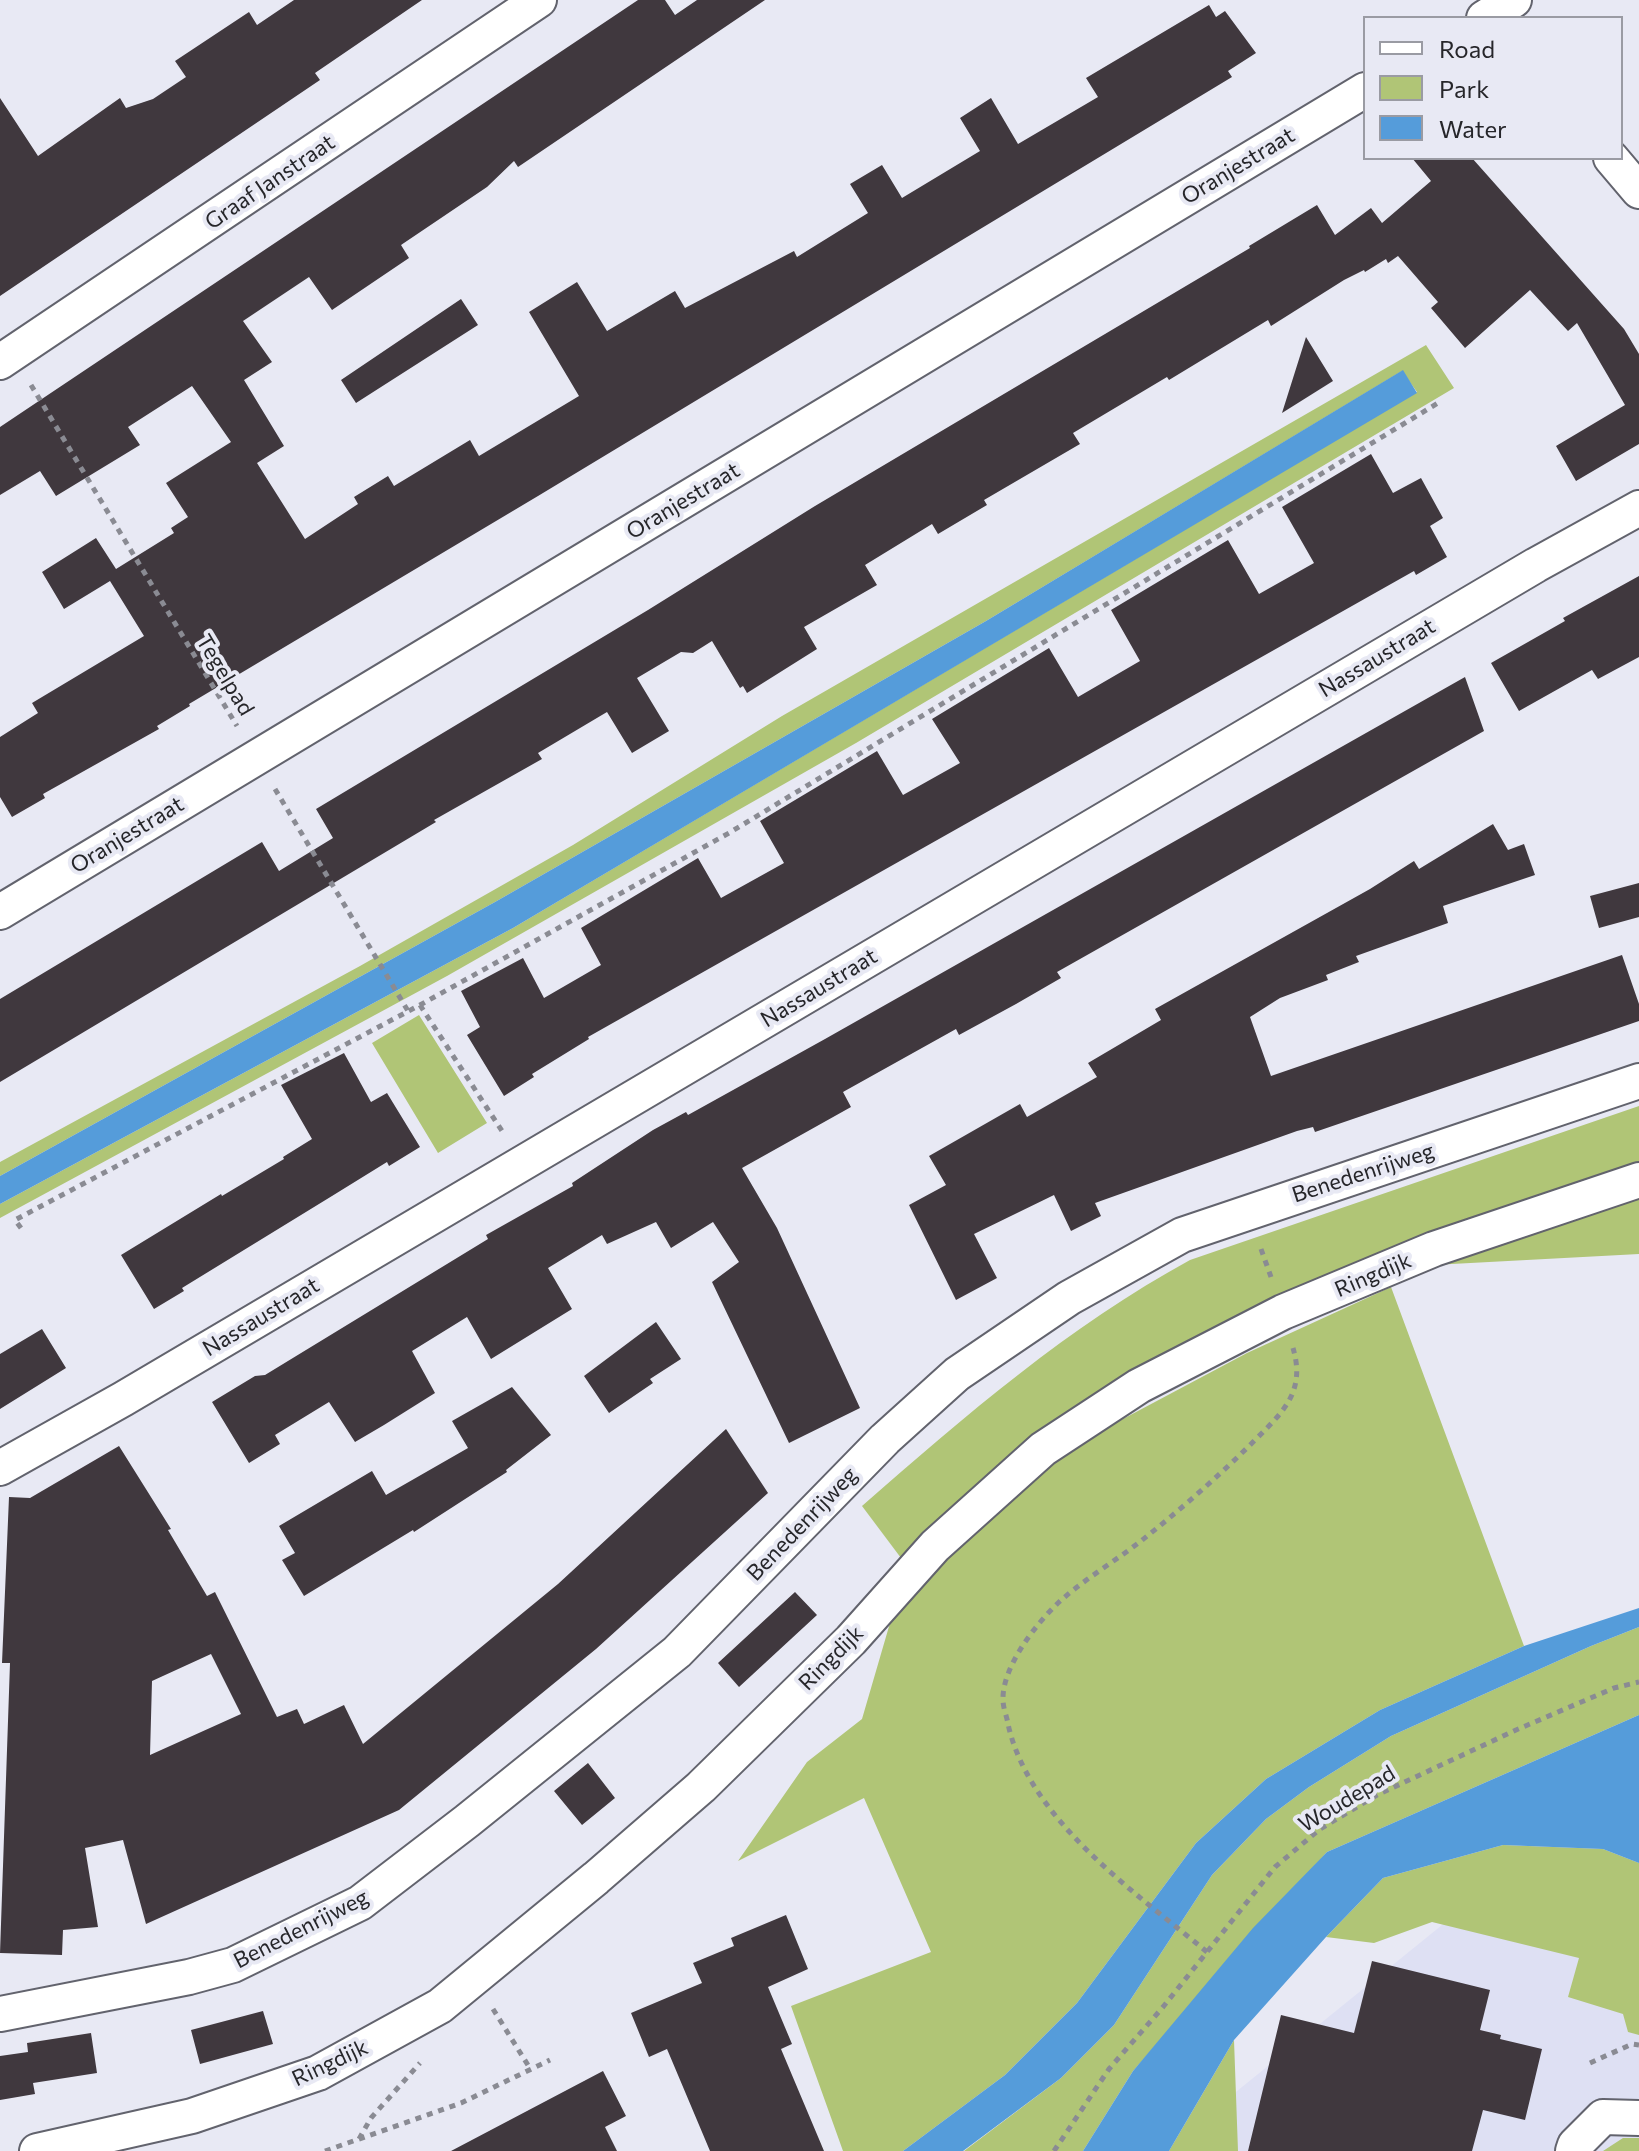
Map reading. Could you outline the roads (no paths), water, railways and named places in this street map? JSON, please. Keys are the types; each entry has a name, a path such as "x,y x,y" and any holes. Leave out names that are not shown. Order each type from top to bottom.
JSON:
{"street":[{"name":"Graaf Janstraat","path":"7,359 539,0"},
{"name":"Oranjestraat","path":"0,912 1363,91"},
{"path":"1613,160 1639,191"},
{"name":"Nassaustraat","path":"0,1468 137,1391 1536,565 1639,508"},
{"name":"Benedenrijweg","path":"0,2014 174,1980 233,1965 360,1903 677,1652 885,1439 957,1374 1069,1298 1182,1235 1639,1081"},
{"name":"Ringdijk","path":"37,2151 192,2116 318,2073 440,2006 701,1787 851,1640 935,1546 1043,1449 1139,1386 1283,1312 1434,1249 1639,1180"},
{"path":"1573,2151 1575,2145 1603,2117 1639,2118"}],"water":[{"path":"1403,370 1417,393 513,928 0,1204 0,1176 495,902 986,621"},
{"path":"1639,1608 1639,1627 1391,1736 1309,1787 1266,1819 1212,1875 1114,2025 1061,2078 963,2151 903,2151 1005,2075 1077,2003 1196,1843 1266,1779 1380,1710 1524,1646"},
{"path":"1639,1715 1639,1863 1603,1849 1503,1845 1383,1878 1234,2040 1169,2151 1083,2151 1133,2071 1253,1928 1327,1852"}]}
